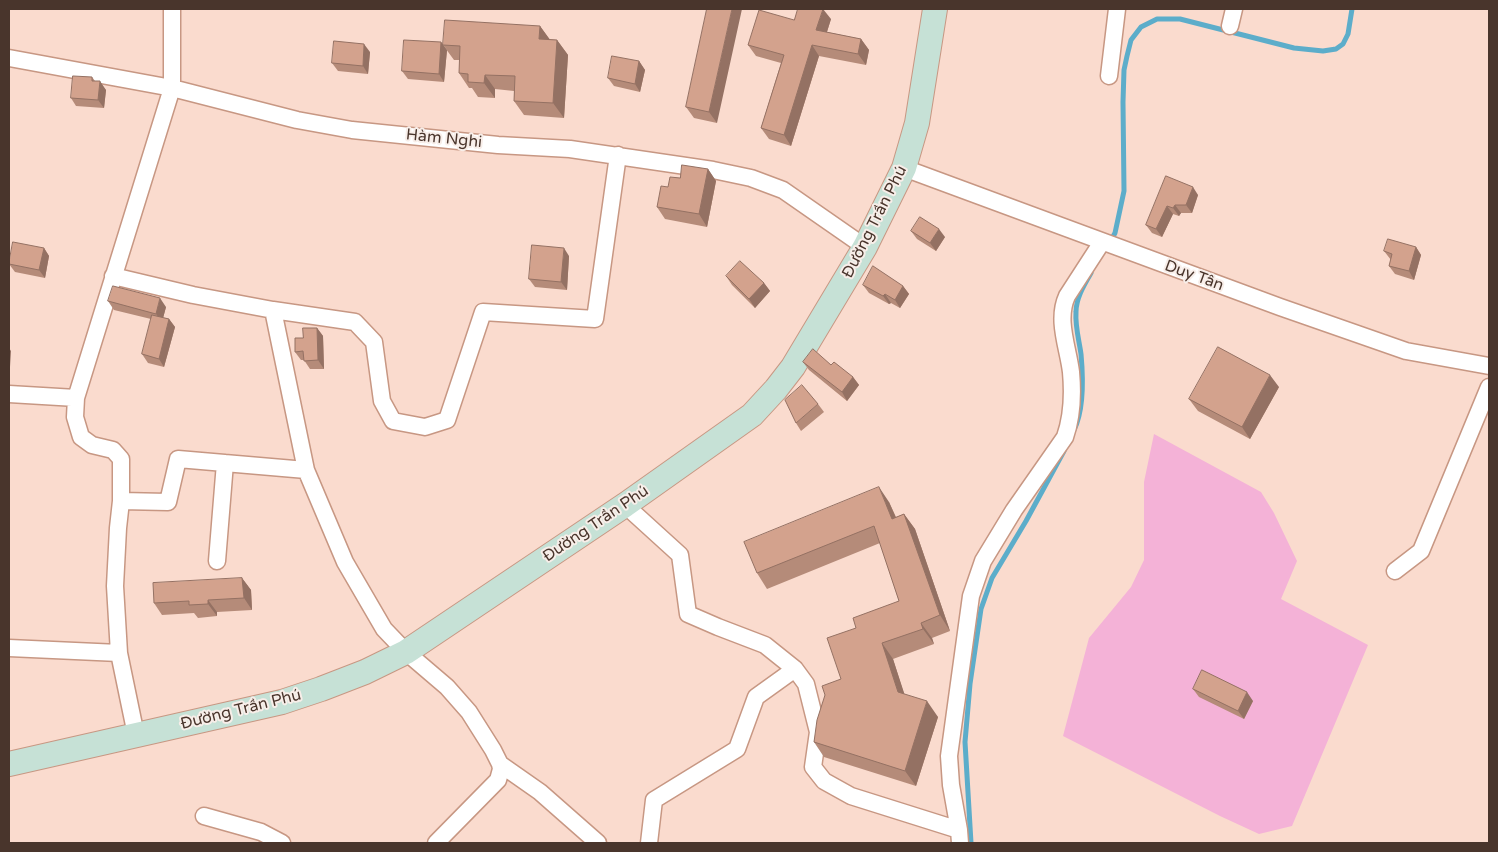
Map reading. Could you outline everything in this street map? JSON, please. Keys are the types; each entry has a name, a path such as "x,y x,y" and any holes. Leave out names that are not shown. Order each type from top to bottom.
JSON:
{"street":[{"path":"136,735 119,653 115,586 121,501 121,459 113,450 92,445 81,437 75,417 76,398 172,88 172,9"},
{"name":"Đường Trần Phú","path":"9,764 282,702 365,672 406,652 625,505 752,415 776,390 793,367 865,247 904,168 917,123 935,9"},
{"path":"1109,76 1117,9"},
{"path":"1230,26 1234,9"},
{"name":"Hàm Nghi","path":"9,58 172,88 297,120 352,130 498,145 570,149 713,170 759,181 783,190 865,247"},
{"path":"113,276 193,295 273,310 355,322 374,342 382,401 393,421 425,427 447,420 483,312 595,319 618,155"},
{"name":"Duy Tân","path":"904,168 1107,244 1406,351 1489,366"},
{"path":"960,837 951,785 949,756 971,596 983,561 1014,510 1068,429 1071,417 1071,373 1062,318 1064,304 1067,296 1107,244"},
{"path":"273,310 306,470 345,562 384,629 406,652 447,687 469,712 500,764 501,769 498,780 436,843"},
{"path":"1394,571 1422,551 1489,386"},
{"path":"9,394 76,398"},
{"path":"121,501 168,502 178,459 306,470"},
{"path":"217,561 225,463"},
{"path":"625,505 680,555 688,614 765,645 795,669 806,684 818,732 813,767 824,781 851,796 960,837"},
{"path":"9,648 119,653"},
{"path":"649,843 654,800 737,749 756,697 795,669"},
{"path":"500,764 540,792 598,843"},
{"path":"204,816 261,832 282,843"}],"shaded area":[{"path":"1154,434 1261,492 1274,513 1297,561 1281,599 1368,645 1292,826 1259,834 1063,736 1089,638 1131,587 1144,560 1144,482"}],"building":[{"path":"707,9 732,9 709,112 686,107"},
{"path":"798,9 823,9 816,30 861,39 858,54 812,45 784,135 761,128 784,55 748,45 759,10 794,20"},
{"path":"445,20 540,26 539,39 557,40 553,103 514,101 515,76 485,75 484,83 468,82 468,74 459,73 460,46 443,45"},
{"path":"404,40 441,42 439,74 402,71"},
{"path":"334,41 364,44 363,66 332,63"},
{"path":"612,56 639,61 635,84 608,78"},
{"path":"73,76 92,77 92,81 100,81 98,100 71,98"},
{"path":"682,165 708,169 699,214 657,207 661,186 668,187 670,177 680,178"},
{"path":"1166,176 1193,187 1186,205 1175,205 1173,208 1167,206 1156,229 1146,225"},
{"path":"920,217 939,229 930,243 911,231"},
{"path":"1388,239 1416,247 1409,271 1389,266 1392,254 1384,251"},
{"path":"13,242 44,248 39,270 9,264"},
{"path":"532,245 564,248 561,282 529,279"},
{"path":"740,261 764,283 749,299 726,276"},
{"path":"873,266 903,286 895,300 863,285"},
{"path":"113,286 160,298 156,314 108,301"},
{"path":"152,315 169,319 159,359 142,354"},
{"path":"303,328 317,328 318,360 304,361 303,351 295,352 295,338 303,338"},
{"path":"1218,347 1270,375 1242,427 1189,399"},
{"path":"813,349 831,365 834,362 853,377 842,392 803,362"},
{"path":"802,385 818,404 796,423 785,400"},
{"path":"879,487 892,519 904,514 940,615 921,623 923,629 882,643 898,692 927,701 905,771 814,742 817,720 825,695 822,686 841,679 827,638 856,628 853,618 899,601 874,526 757,573 744,542"},
{"path":"242,578 244,598 208,600 208,604 189,605 189,601 154,603 153,583"},
{"path":"1202,670 1247,692 1238,711 1193,689"}],"waterway":[{"path":"1110,242 1115,233 1124,191 1124,70 1131,40 1141,27 1157,19 1180,19 1294,48 1323,51 1336,49 1343,44 1348,34 1352,9"},
{"path":"1074,430 1080,413 1082,382 1076,307 1091,273"},
{"path":"971,843 965,742 970,684 981,609 992,578 1064,451"}]}
